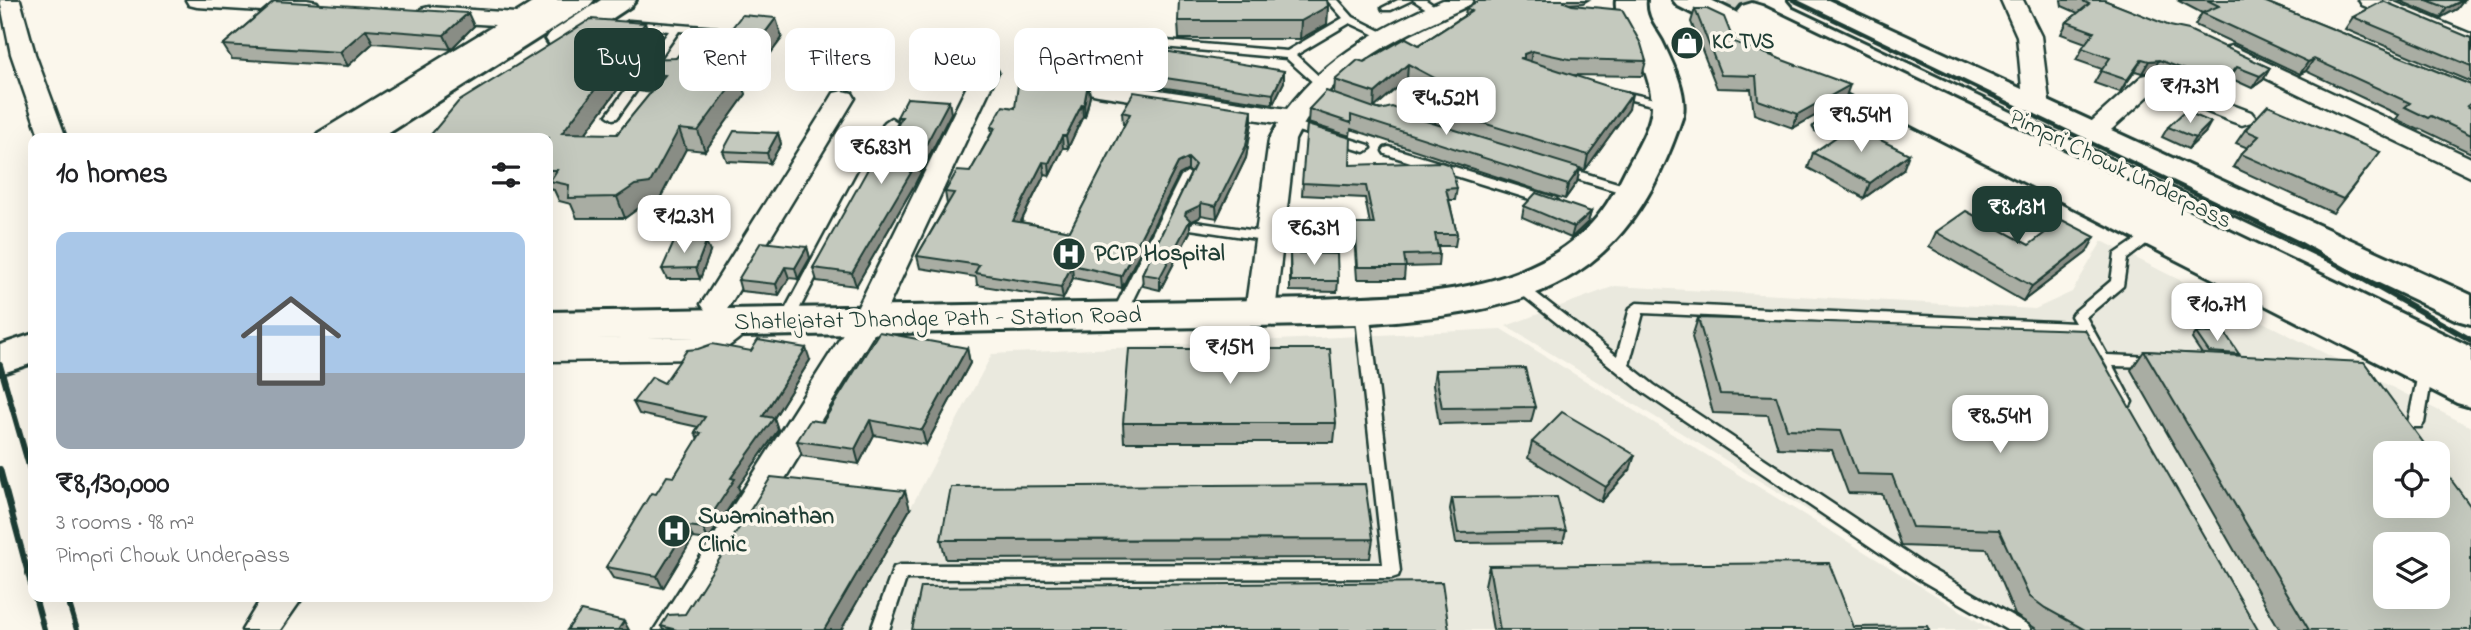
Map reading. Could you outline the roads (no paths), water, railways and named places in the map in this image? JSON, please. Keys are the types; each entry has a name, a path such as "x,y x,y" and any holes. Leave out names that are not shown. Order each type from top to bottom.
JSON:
{"main road":[{"path":"367,133 584,10 621,0"},
{"path":"1659,0 1628,18 1668,105"},
{"path":"1688,0 2471,392"},
{"path":"1804,0 2471,311"},
{"name":"Pimpri Chowk Underpass","path":"2471,338 1761,7 2471,363"},
{"path":"415,133 584,10"},
{"name":"Shatlejatat Dhandge Path - Station Road","path":"553,326 631,325 726,314 785,324 865,324 1362,309 1479,297 1518,286 1584,252 1615,210 1665,123 1668,105"},
{"path":"553,305 726,314"},
{"path":"0,341 28,332"},
{"path":"0,360 28,350"}],"street":[{"path":"9,0 23,54 51,133"},
{"path":"197,0 298,3 334,8"},
{"path":"335,133 553,0"},
{"path":"2012,0 2029,36 2037,108"},
{"path":"2370,0 2471,43"},
{"path":"1260,312 1282,140 1290,121 1359,51 1384,35 1450,3"},
{"path":"400,13 519,20"},
{"path":"2449,34 2471,24"},
{"path":"2214,44 2471,169"},
{"path":"2091,134 2151,81 2242,117"},
{"path":"672,630 865,324 977,91"},
{"path":"1115,91 1290,121"},
{"path":"553,350 702,348 726,314 844,98"},
{"path":"260,630 280,602"}],"lane":[{"path":"1332,0 1349,19 1384,35"},
{"path":"1387,8 1407,0"},
{"path":"584,10 679,28"},
{"path":"1168,44 1289,55 1349,19"},
{"path":"613,115 676,28"},
{"path":"1289,55 1319,91"},
{"path":"1596,89 1668,105"},
{"path":"1820,127 1876,94"},
{"path":"1290,121 1365,148"},
{"path":"785,324 891,122"},
{"path":"1389,151 1560,204"},
{"path":"1546,165 1615,210"},
{"path":"1118,316 1187,176"},
{"path":"1195,226 1270,237"},
{"path":"2135,421 2078,316 2118,283 2120,257 2153,232"},
{"path":"1518,286 1649,388 1923,573 2022,630"},
{"path":"1621,366 1637,308 2085,327"},
{"path":"880,630 900,572 1392,571 1362,309"},
{"path":"2103,360 2173,363"},
{"path":"2416,423 2426,369"}],"tunnel":[{"path":"1728,0 1752,12"}],"railway":[{"path":"1793,0 2297,242 2359,277"},
{"path":"2356,275 2471,340"},
{"path":"0,365 28,463"},
{"path":"0,469 28,573"},
{"path":"36,602 44,630"},
{"path":"69,602 77,630"}],"place":[{"name":"KC TVS","path":"1687,43"},
{"name":"PCIP Hospital","path":"1069,254"},
{"name":"Swaminathan Clinic","path":"674,531"}]}
